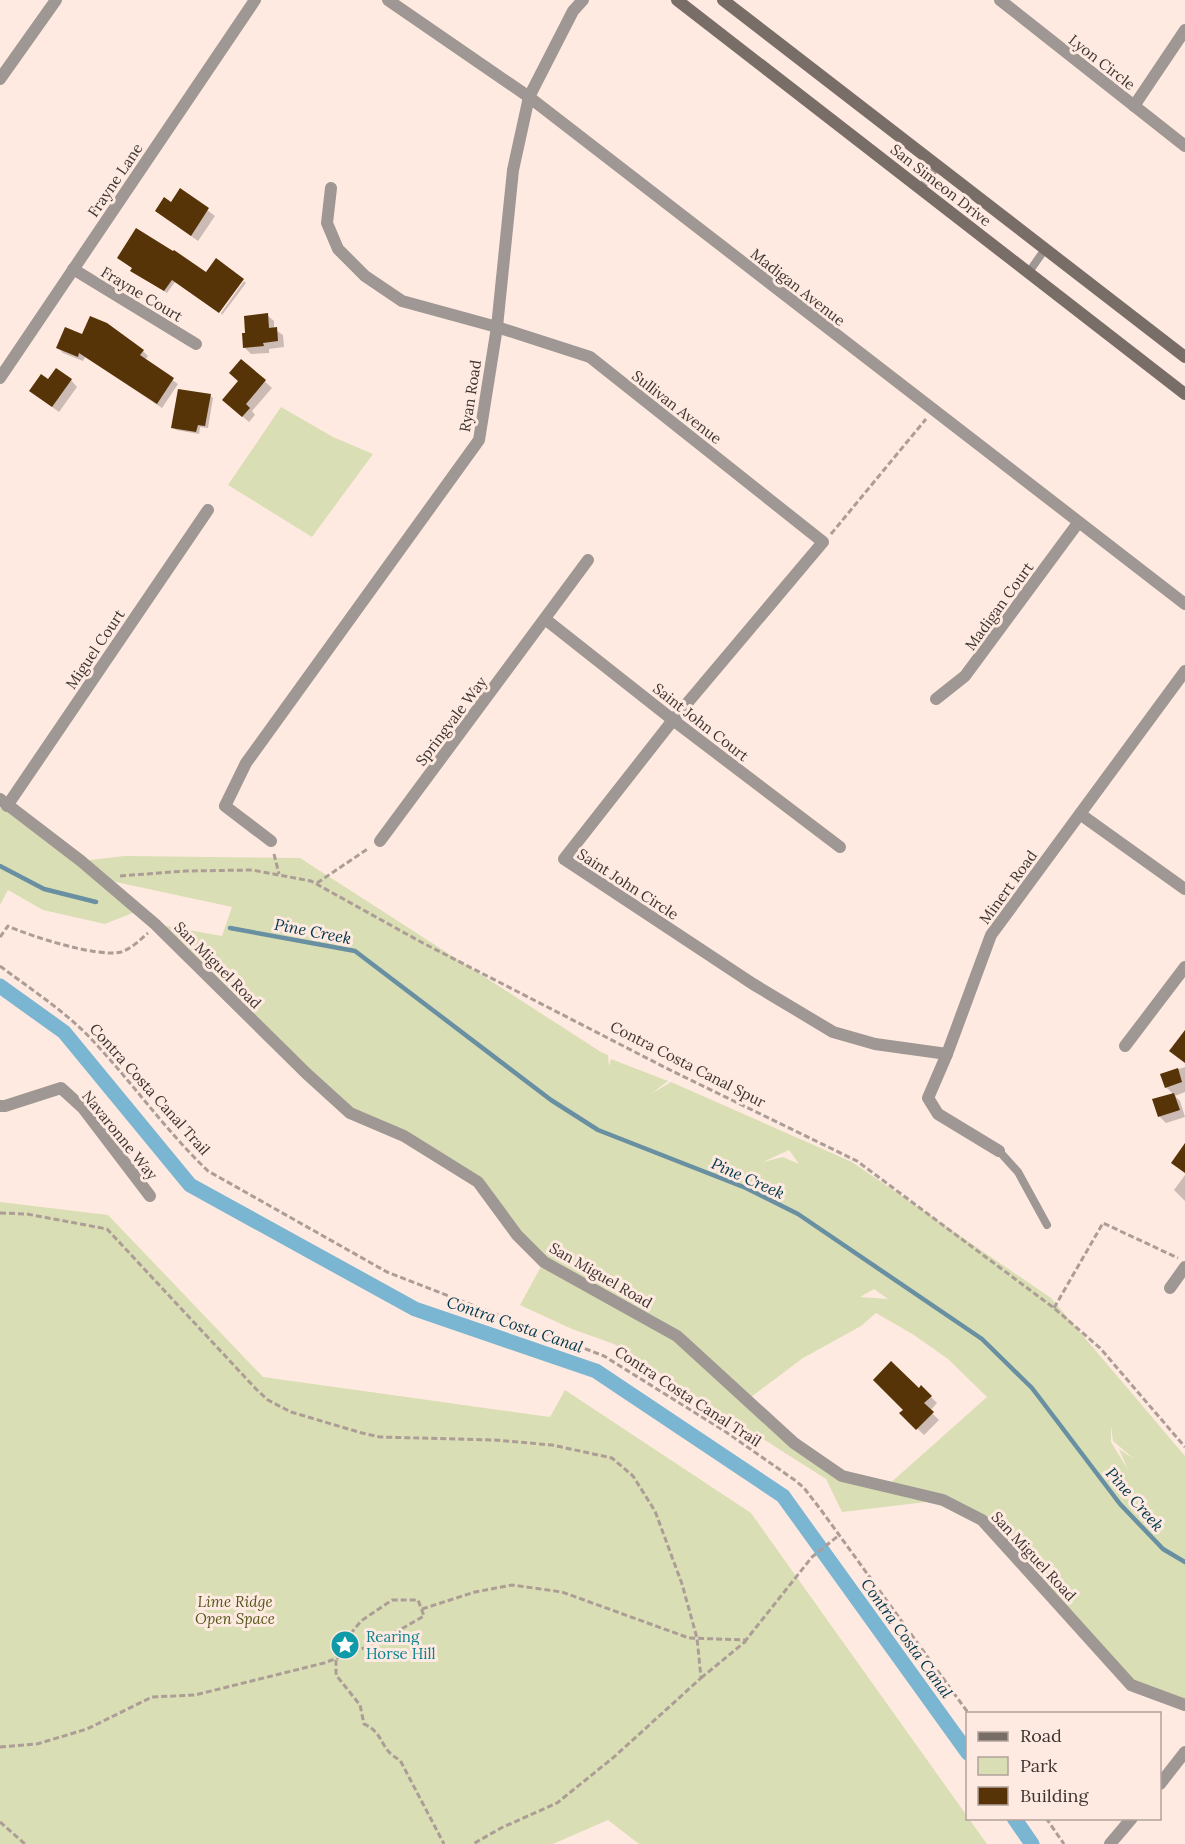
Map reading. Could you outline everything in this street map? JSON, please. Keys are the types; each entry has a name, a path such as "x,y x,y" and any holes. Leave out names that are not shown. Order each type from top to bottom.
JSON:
{"street":[{"path":"0,79 56,0"},
{"name":"Frayne Lane","path":"0,378 255,0"},
{"name":"Madigan Avenue","path":"388,0 529,97 1185,604"},
{"name":"Ryan Road","path":"271,841 225,806 246,764 479,440 496,327 513,170 529,97 573,12 583,0"},
{"name":"San Simeon Drive","path":"677,0 1185,394"},
{"name":"San Simeon Drive","path":"723,0 1185,357"},
{"name":"Lyon Circle","path":"1000,0 1185,146"},
{"path":"1134,106 1185,30"},
{"name":"Sullivan Avenue","path":"331,188 327,223 338,249 365,276 402,301 496,327 590,357 823,542"},
{"name":"Frayne Court","path":"73,269 196,344"},
{"name":"Miguel Court","path":"4,802 208,510"},
{"name":"Madigan Court","path":"936,699 965,676 1078,523"},
{"name":"Saint John Circle","path":"823,542 673,720 564,859 753,984 833,1032 875,1044 947,1054"},
{"name":"Springvale Way","path":"380,841 588,560"},
{"name":"Saint John Court","path":"545,619 673,720 840,846"},
{"name":"Minert Road","path":"999,1151 938,1114 928,1098 947,1054 991,935 1185,671"},
{"name":"San Miguel Road","path":"4,802 81,861 155,924 307,1074 350,1113 404,1136 478,1182 516,1235 544,1262 677,1336 794,1443 842,1476 943,1500 982,1520 1131,1684 1185,1705"},
{"path":"1080,814 1185,889"},
{"path":"1125,1046 1185,967"},
{"name":"Navaronne Way","path":"0,1106 61,1088 83,1108 150,1196"},
{"path":"1170,1288 1185,1267"},
{"path":"1161,1783 1185,1752"},
{"path":"1110,1844 1130,1820"}],"lane":[{"path":"921,188 937,166"},
{"path":"1029,272 1045,249"},
{"path":"999,1151 1018,1172 1047,1225"}],"path":[{"path":"823,542 838,527 933,411"},
{"path":"271,841 279,875"},
{"path":"316,884 380,841"},
{"name":"Contra Costa Canal Spur","path":"100,878 207,870 252,870 311,881 421,942 639,1054 856,1161 1054,1308 1101,1348 1185,1447"},
{"path":"0,937 8,926 24,934 67,945 106,953 121,952 147,934 155,924"},
{"name":"Contra Costa Canal Trail","path":"0,966 65,1014 95,1043 190,1154 208,1171 387,1272 588,1350 625,1368 726,1432 796,1481 804,1488 968,1712"},
{"path":"0,1213 27,1214 107,1229 256,1389 268,1400 291,1412 346,1430 380,1437 494,1440 552,1445 612,1458 633,1476 656,1511 682,1584 697,1638 701,1678"},
{"path":"1054,1308 1103,1223 1185,1261"},
{"path":"474,1844 501,1828 557,1803 614,1757 746,1640 812,1557 838,1536"},
{"path":"422,1609 476,1592 512,1585 562,1592 689,1638 746,1640"},
{"path":"0,1748 37,1744 87,1729 152,1697 195,1695 324,1664 336,1659 377,1643 424,1616 418,1600 392,1600 361,1621 340,1647 336,1659 336,1675 360,1704 364,1724 374,1728 390,1755 400,1760 444,1844"},
{"path":"1047,1820 1064,1844"},
{"path":"0,1822 25,1844"}],"green space":[{"path":"281,407 333,437 373,454 312,537 228,485"},
{"path":"0,799 81,861 124,856 300,858 608,1055 609,1066 611,1059 668,1081 651,1094 671,1082 852,1162 1051,1298 1185,1456 1185,1705 1131,1685 982,1520 943,1500 842,1512 826,1479 614,1344 572,1329 520,1305 544,1261 472,1178 350,1113 155,924 222,936 232,907 102,879 140,910 105,924 43,910 8,890 0,905","holes":["789,1150 799,1164 783,1157 763,1162","874,1289 888,1299 860,1297","876,1313 914,1335 948,1359 987,1397 887,1486 841,1476 747,1400 803,1358 861,1326","1111,1425 1113,1441 1134,1459 1119,1449 1128,1470 1111,1442"]},
{"name":"Lime Ridge Open Space","path":"0,1202 108,1215 263,1377 550,1417 565,1390 751,1513 966,1815 966,1820 970,1820 987,1844 639,1844 608,1820 553,1844 0,1844"}],"building":[{"path":"180,188 209,208 191,236 155,211 164,197 171,202"},
{"path":"136,228 206,272 216,258 244,279 219,313 172,280 164,291 130,271 132,268 117,258"},
{"path":"268,313 269,328 277,327 278,341 263,343 264,346 243,348 244,316"},
{"path":"90,316 107,323 144,350 140,355 174,378 157,404 79,353 78,357 56,348 65,327 82,334"},
{"path":"241,359 266,380 246,404 250,408 242,417 222,400 238,381 229,373"},
{"path":"56,368 72,379 52,407 29,391 41,374 48,379"},
{"path":"178,389 211,394 205,426 198,425 196,432 171,428"},
{"path":"1185,1030 1185,1063 1169,1051"},
{"path":"1178,1068 1182,1082 1165,1088 1160,1074"},
{"path":"1174,1093 1180,1110 1158,1117 1152,1099"},
{"path":"1185,1143 1185,1173 1171,1163"},
{"path":"891,1361 919,1388 921,1385 932,1396 924,1403 934,1412 916,1430 899,1413 903,1410 873,1380"}],"waterway":[{"name":"Pine Creek","path":"0,866 44,889 96,902"},
{"name":"Pine Creek","path":"230,928 355,951 551,1100 598,1130 746,1188 798,1214 982,1339 1032,1388 1120,1504 1163,1549 1185,1562"},
{"name":"Contra Costa Canal","path":"0,986 64,1032 190,1185 415,1309 596,1371 783,1496 966,1750"},
{"name":"Contra Costa Canal","path":"1015,1820 1032,1844"}],"place":[{"name":"Rearing Horse Hill","path":"345,1645"}]}
